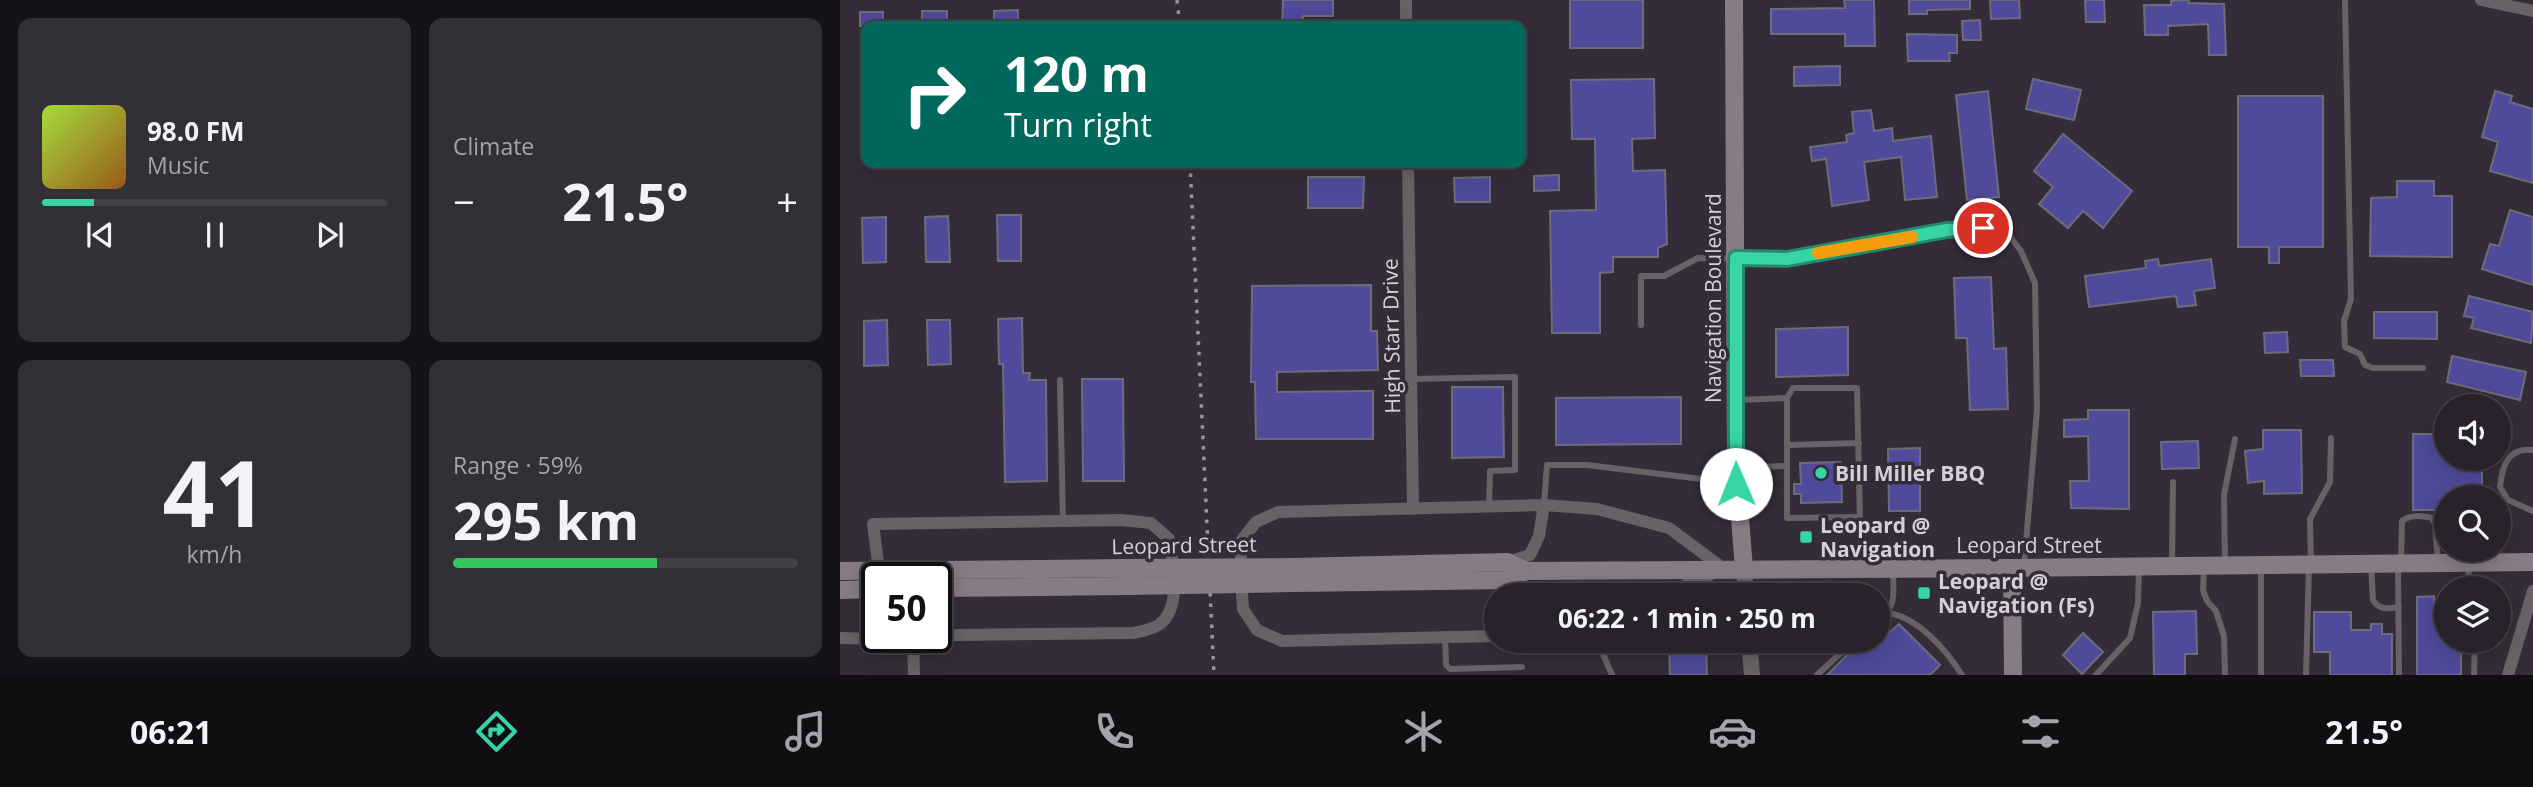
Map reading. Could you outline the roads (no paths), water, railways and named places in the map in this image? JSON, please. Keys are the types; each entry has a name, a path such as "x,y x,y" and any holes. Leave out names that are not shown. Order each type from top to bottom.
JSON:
{"main road":[{"name":"Navigation Boulevard","path":"1734,0 1736,475 1744,569"},
{"name":"Leopard Street","path":"952,572 1128,577 1526,570 2139,567 2469,562"},
{"name":"Leopard Street","path":"2511,562 2533,562"},
{"path":"2013,675 2018,568"},
{"name":"Leopard Street","path":"840,571 861,570"},
{"name":"Leopard Street","path":"952,587 1128,577"},
{"path":"840,590 861,589"}],"street":[{"path":"1406,0 1406,21"},
{"path":"2481,0 2533,11"},
{"name":"High Starr Drive","path":"1408,168 1413,509"},
{"path":"1524,583 1508,571 1530,555 1539,536 1544,505"},
{"path":"1484,636 1282,640 1257,630 1243,609 1241,541 1256,522 1278,512 1544,505 1597,509 1669,528 1724,569"},
{"path":"877,562 873,524 1121,520 1151,523 1169,539 1174,576 1171,610 1160,625 1134,633 952,635"},
{"path":"1691,583 1724,569"},
{"name":"Navigation Boulevard","path":"1744,569 1745,583"},
{"path":"2508,675 2533,591"},
{"path":"840,638 861,638"},
{"path":"913,653 914,675"},
{"path":"1750,653 1752,675"}],"lane":[{"path":"2345,0 2351,299 2344,321 2345,347 2360,354 2365,365 2373,368 2423,368"},
{"path":"1641,325 1641,276 1664,276 1698,258 1787,259 1947,230 1983,228 2008,234 2021,251 2035,283 2037,410 2018,568"},
{"path":"1411,379 1515,377 1515,470 1490,471 1489,507"},
{"path":"1060,380 1063,521"},
{"path":"1860,517 1787,518 1787,398 1793,388 1857,388 1859,443 1861,569"},
{"path":"1736,400 1787,398"},
{"path":"2306,675 2310,519 2330,482 2332,438"},
{"path":"2225,566 2224,495 2235,439"},
{"path":"1787,445 1859,443"},
{"path":"2533,450 2513,452 2507,458 2500,487 2508,500 2533,511"},
{"path":"1544,505 1547,465 1587,465 1736,475 1787,466"},
{"path":"2172,566 2173,482"},
{"path":"2399,675 2402,521 2407,517 2432,518 2435,524 2438,563"},
{"path":"2468,576 2469,562"},
{"path":"2371,564 2373,600 2386,609 2399,607"},
{"path":"2261,565 2261,675"},
{"path":"2204,566 2203,590 2207,601 2216,611 2224,636 2225,675"},
{"path":"2096,675 2130,638 2138,603 2139,567"},
{"path":"1890,610 1893,605 1893,569"},
{"path":"1890,614 1907,618 1919,626 1962,675"},
{"path":"1445,637 1446,665 1450,669 1522,667"},
{"path":"1603,653 1612,675"},
{"path":"1817,675 1841,653"},
{"path":"2474,675 2475,653"}],"railway":[{"path":"1177,0 1179,21"},
{"path":"1190,168 1214,675"}],"place":[{"name":"Bill Miller BBQ","path":"1821,473"},
{"name":"Leopard @ Navigation","path":"1806,537"},
{"name":"Leopard @ Navigation (Fs)","path":"1924,593"}]}
